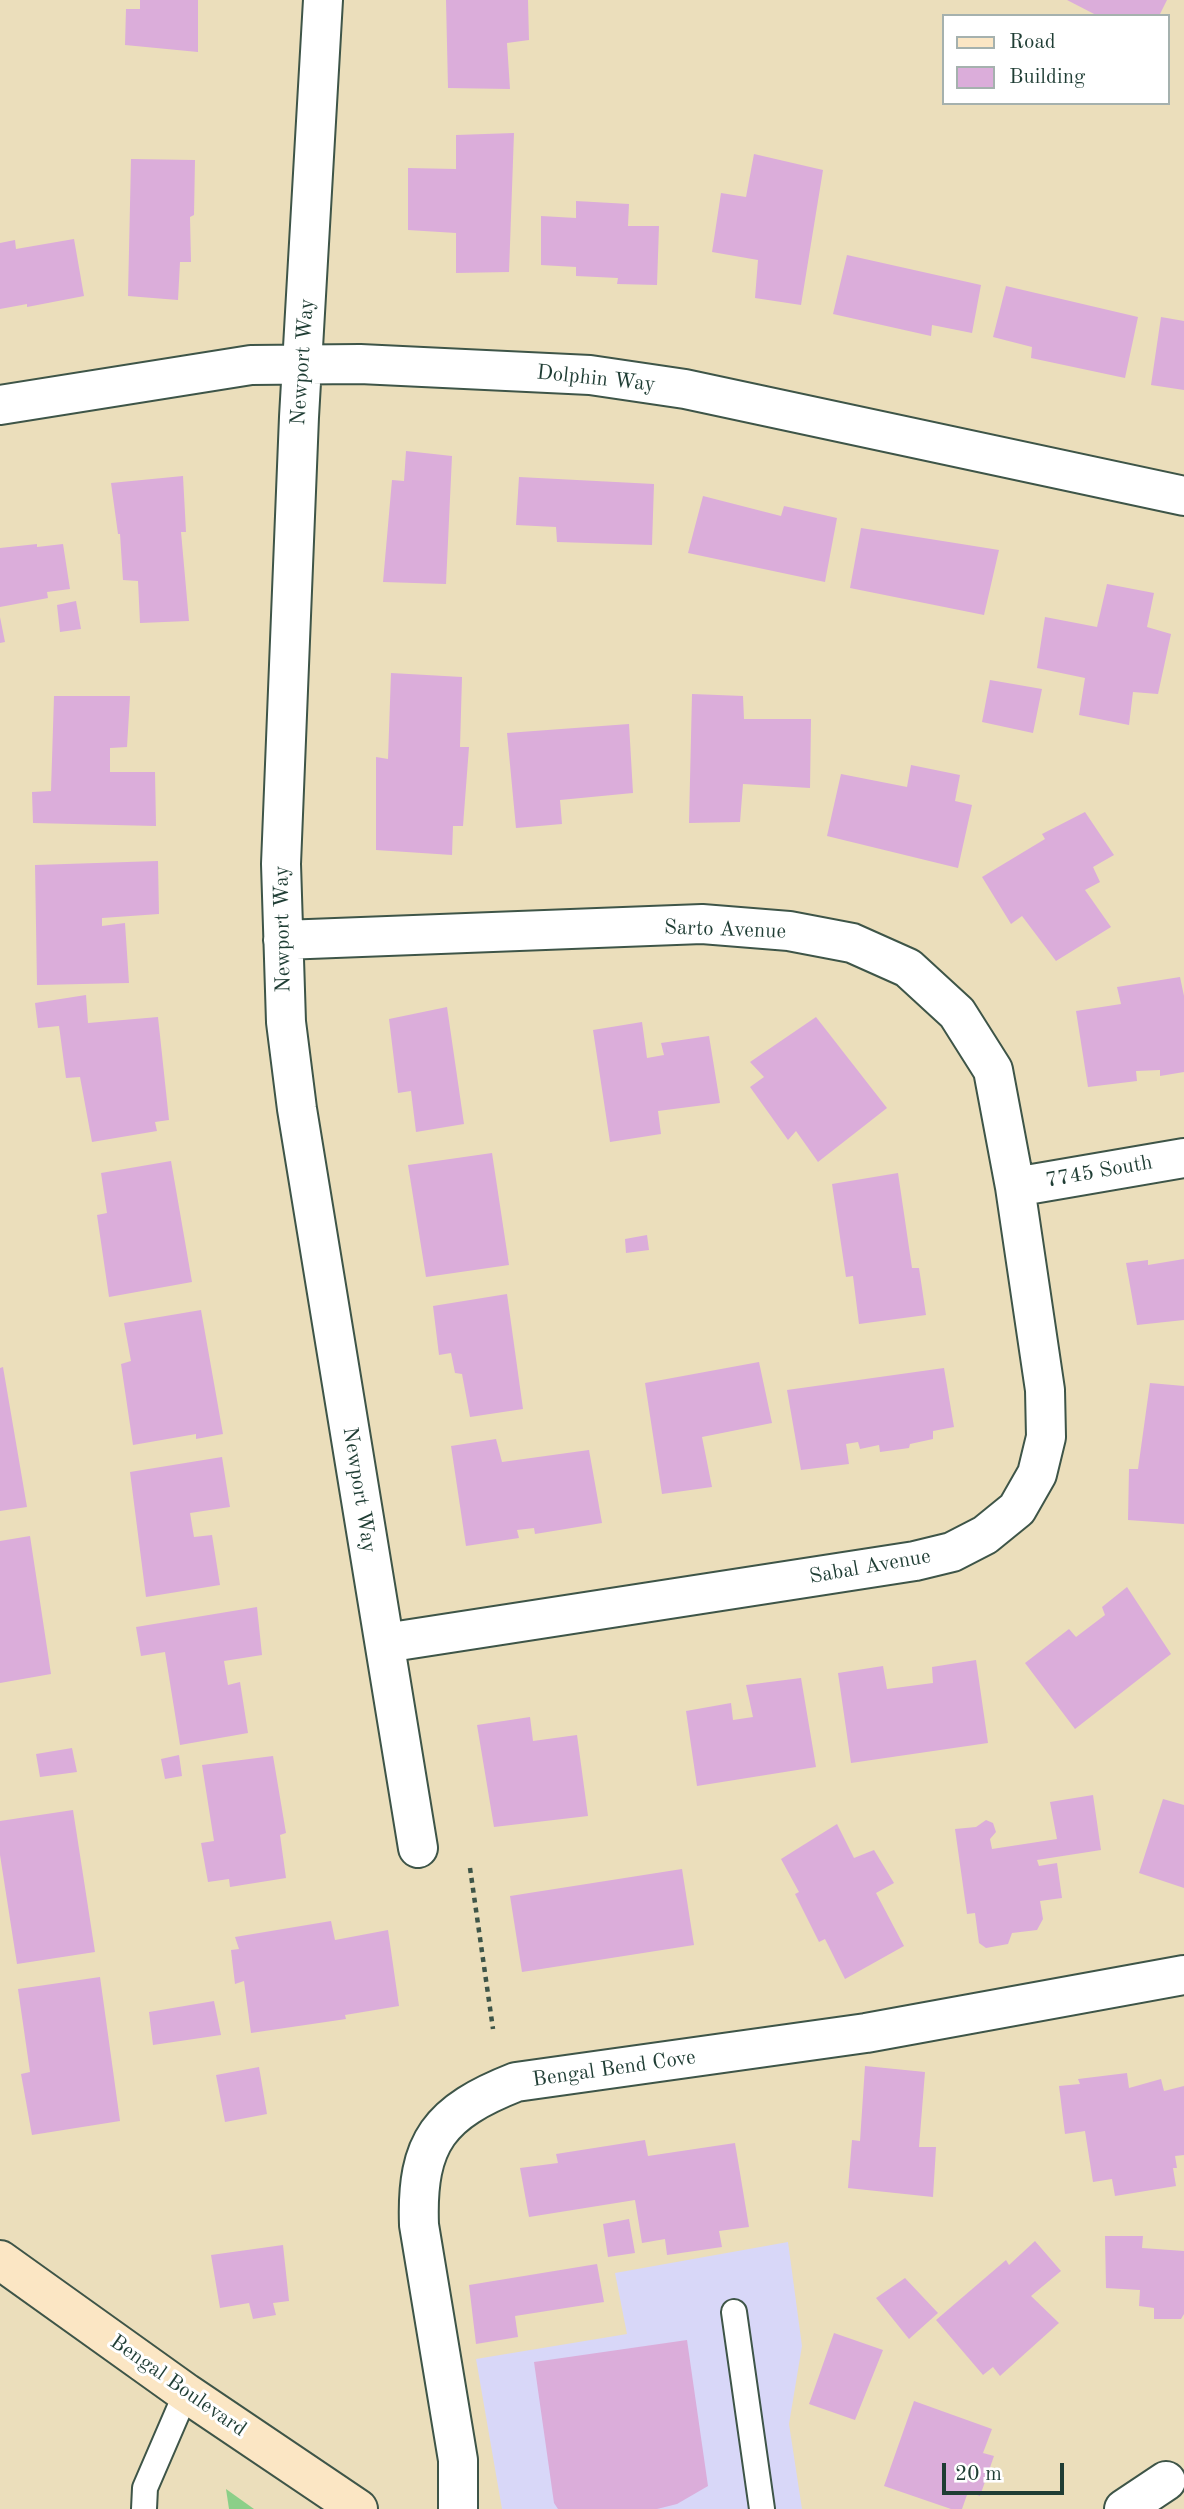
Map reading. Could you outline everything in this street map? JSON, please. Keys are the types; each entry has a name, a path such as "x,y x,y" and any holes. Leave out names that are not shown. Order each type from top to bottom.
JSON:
{"main road":[{"name":"Bengal Boulevard","path":"0,2260 186,2393 358,2509"}],"street":[{"name":"Newport Way","path":"323,0 303,364 281,864 286,1022 297,1109 418,1848"},
{"name":"Dolphin Way","path":"0,405 251,365 303,364 590,375 685,388 1184,496"},
{"name":"Sarto Avenue","path":"283,940 702,925 789,931 852,943 908,968 957,1013 993,1070 1015,1187"},
{"name":"7745 South","path":"1015,1187 1184,1158"},
{"name":"Sabal Avenue","path":"385,1643 915,1561 952,1552 985,1535 1017,1509 1037,1474 1046,1437 1045,1390 1015,1187"},
{"name":"Bengal Bend Cove","path":"458,2509 458,2460 419,2225 418,2194 423,2164 433,2140 450,2117 479,2097 516,2082 852,2035 1184,1975"},
{"path":"1124,2509 1166,2481"}],"lane":[{"path":"734,2312 762,2509"},
{"path":"144,2509 145,2488 186,2393"}],"path":[{"path":"470,1868 493,2029"}],"shaded area":[{"path":"788,2242 802,2346 789,2424 802,2509 502,2509 476,2359 627,2334 615,2273"}],"green space":[{"path":"226,2489 254,2509 229,2509"}],"building":[{"path":"140,0 198,0 198,52 125,45 126,9 140,9"},
{"path":"446,0 528,0 529,40 507,43 510,89 448,88"},
{"path":"1067,0 1167,0 1160,14 1094,14"},
{"path":"514,133 509,272 456,273 456,233 408,230 408,168 456,169 456,135"},
{"path":"754,154 823,170 801,305 755,298 758,260 712,252 721,193 746,197"},
{"path":"131,159 195,160 194,215 190,217 191,262 180,262 178,300 128,296"},
{"path":"576,201 629,204 628,226 659,226 657,285 617,284 618,278 576,276 576,267 541,265 541,216 576,218"},
{"path":"74,239 84,296 27,307 27,304 0,309 0,243 15,240 16,249"},
{"path":"847,255 981,285 972,333 932,325 931,336 833,314"},
{"path":"1006,286 1138,317 1125,378 1031,358 1032,347 993,337"},
{"path":"1161,317 1184,321 1184,390 1151,385"},
{"path":"406,451 452,456 446,584 383,582 392,480 404,481"},
{"path":"183,476 186,532 181,532 189,621 140,623 138,581 123,580 120,534 111,483"},
{"path":"519,477 654,484 652,545 557,542 556,527 516,525"},
{"path":"703,496 781,516 784,506 837,518 825,582 688,553"},
{"path":"861,528 999,550 984,615 850,588"},
{"path":"37,544 37,547 63,544 70,589 47,592 48,598 0,607 0,548"},
{"path":"1107,584 1154,593 1147,627 1171,634 1158,694 1133,692 1129,725 1079,715 1085,678 1037,668 1045,617 1097,627"},
{"path":"76,601 81,629 60,632 57,605"},
{"path":"0,617 5,642 0,643"},
{"path":"391,673 462,677 460,747 469,747 463,826 453,826 452,855 376,850 376,757 388,759"},
{"path":"990,680 1042,689 1033,733 982,722"},
{"path":"692,694 743,696 744,719 811,719 810,788 743,784 740,822 689,823"},
{"path":"54,696 130,696 127,747 110,748 110,772 155,772 156,826 33,823 32,792 51,791"},
{"path":"629,724 633,793 560,800 562,824 516,828 507,733"},
{"path":"911,765 960,775 955,801 972,805 958,868 827,836 841,774 907,787"},
{"path":"1085,812 1114,855 1093,867 1100,882 1085,890 1111,927 1056,961 1022,916 1011,924 982,877 1045,839 1042,834"},
{"path":"158,861 159,914 102,918 102,926 125,923 129,983 37,985 35,865"},
{"path":"1180,977 1184,996 1184,1072 1160,1076 1160,1070 1136,1071 1137,1081 1088,1087 1076,1011 1121,1004 1117,987"},
{"path":"86,995 88,1023 158,1017 169,1120 155,1122 157,1131 92,1142 80,1077 66,1078 59,1026 38,1028 35,1003"},
{"path":"447,1007 464,1124 416,1132 411,1091 398,1093 389,1019"},
{"path":"816,1017 887,1108 818,1162 796,1131 788,1140 750,1087 764,1077 750,1062"},
{"path":"642,1022 647,1058 664,1055 661,1043 709,1036 720,1103 658,1111 661,1134 610,1142 593,1030"},
{"path":"492,1153 509,1265 426,1277 408,1165"},
{"path":"171,1161 192,1282 109,1297 97,1215 107,1213 101,1173"},
{"path":"898,1173 912,1268 919,1268 926,1315 859,1324 853,1276 846,1277 832,1184"},
{"path":"647,1235 649,1250 626,1253 625,1239"},
{"path":"1184,1259 1184,1320 1137,1325 1126,1263 1148,1260 1148,1265"},
{"path":"507,1294 523,1409 470,1417 462,1374 455,1373 451,1353 439,1355 433,1306"},
{"path":"201,1310 223,1434 196,1439 196,1434 133,1445 121,1364 131,1361 124,1323"},
{"path":"759,1362 772,1423 702,1437 712,1487 662,1494 645,1383"},
{"path":"3,1367 27,1507 0,1511 0,1368"},
{"path":"944,1368 954,1427 933,1431 933,1439 910,1444 909,1448 880,1452 879,1445 860,1449 858,1442 846,1444 849,1464 801,1470 787,1390"},
{"path":"1150,1383 1184,1386 1184,1524 1128,1520 1129,1469 1138,1469"},
{"path":"496,1439 502,1462 589,1450 602,1523 535,1534 534,1528 517,1530 519,1538 466,1546 451,1446"},
{"path":"222,1457 230,1507 190,1513 194,1537 212,1535 220,1585 146,1597 130,1472"},
{"path":"30,1536 51,1674 0,1683 0,1541"},
{"path":"1127,1587 1171,1654 1075,1729 1025,1663 1069,1629 1076,1637 1105,1615 1102,1607"},
{"path":"257,1607 262,1655 224,1661 228,1685 240,1682 248,1733 180,1745 165,1652 141,1656 136,1627"},
{"path":"976,1660 988,1743 851,1763 838,1673 883,1666 887,1689 933,1683 932,1667"},
{"path":"801,1678 816,1767 697,1786 686,1711 731,1703 733,1720 753,1717 746,1685"},
{"path":"530,1717 533,1741 577,1735 588,1816 494,1827 477,1725"},
{"path":"72,1748 77,1772 40,1777 36,1754"},
{"path":"179,1755 182,1776 165,1779 161,1759"},
{"path":"273,1756 286,1833 280,1835 286,1878 230,1887 229,1879 208,1882 201,1843 214,1841 202,1765"},
{"path":"1093,1795 1101,1850 1037,1860 1039,1866 1057,1863 1062,1898 1040,1901 1043,1919 1037,1930 1012,1933 1008,1944 986,1948 979,1943 975,1913 967,1914 955,1829 976,1827 986,1820 993,1823 996,1832 990,1839 992,1849 1057,1839 1050,1802"},
{"path":"1163,1799 1184,1805 1184,1888 1139,1873"},
{"path":"73,1810 95,1952 17,1964 0,1855 0,1821"},
{"path":"837,1824 854,1858 874,1850 894,1883 876,1893 904,1946 845,1979 825,1939 819,1942 795,1894 799,1892 781,1859"},
{"path":"682,1869 694,1945 522,1972 510,1896"},
{"path":"331,1921 335,1940 388,1930 399,2006 345,2015 346,2019 251,2033 244,1981 235,1984 231,1950 239,1949 235,1937"},
{"path":"100,1977 120,2121 32,2135 21,2074 30,2072 18,1989"},
{"path":"214,2001 221,2035 153,2045 149,2012"},
{"path":"865,2066 925,2072 919,2147 936,2147 933,2197 848,2188 852,2140 860,2141"},
{"path":"259,2067 267,2114 225,2122 216,2075"},
{"path":"1127,2073 1129,2088 1161,2079 1164,2091 1184,2086 1184,2155 1175,2156 1177,2168 1173,2168 1176,2186 1115,2196 1112,2179 1093,2182 1085,2131 1065,2134 1059,2086 1080,2084 1078,2079"},
{"path":"645,2140 648,2156 735,2143 749,2227 719,2231 722,2247 667,2255 665,2239 642,2243 635,2200 529,2217 520,2168 558,2163 556,2154"},
{"path":"629,2219 635,2253 608,2257 603,2224"},
{"path":"1105,2236 1143,2236 1142,2248 1184,2251 1184,2314 1181,2319 1154,2319 1154,2308 1139,2306 1140,2290 1106,2288"},
{"path":"1035,2241 1061,2271 1031,2296 1059,2323 1000,2376 993,2367 983,2375 936,2320 1006,2260 1009,2265"},
{"path":"283,2245 289,2301 273,2303 276,2315 253,2319 249,2303 220,2308 211,2255"},
{"path":"597,2264 604,2302 515,2316 518,2337 476,2344 469,2285"},
{"path":"905,2278 938,2313 909,2339 876,2298"},
{"path":"834,2333 883,2350 855,2420 809,2404"},
{"path":"687,2340 708,2486 677,2504 657,2509 558,2509 554,2503 534,2362"},
{"path":"914,2401 992,2429 983,2453 994,2456 980,2496 968,2492 962,2509 951,2509 884,2486"}]}
